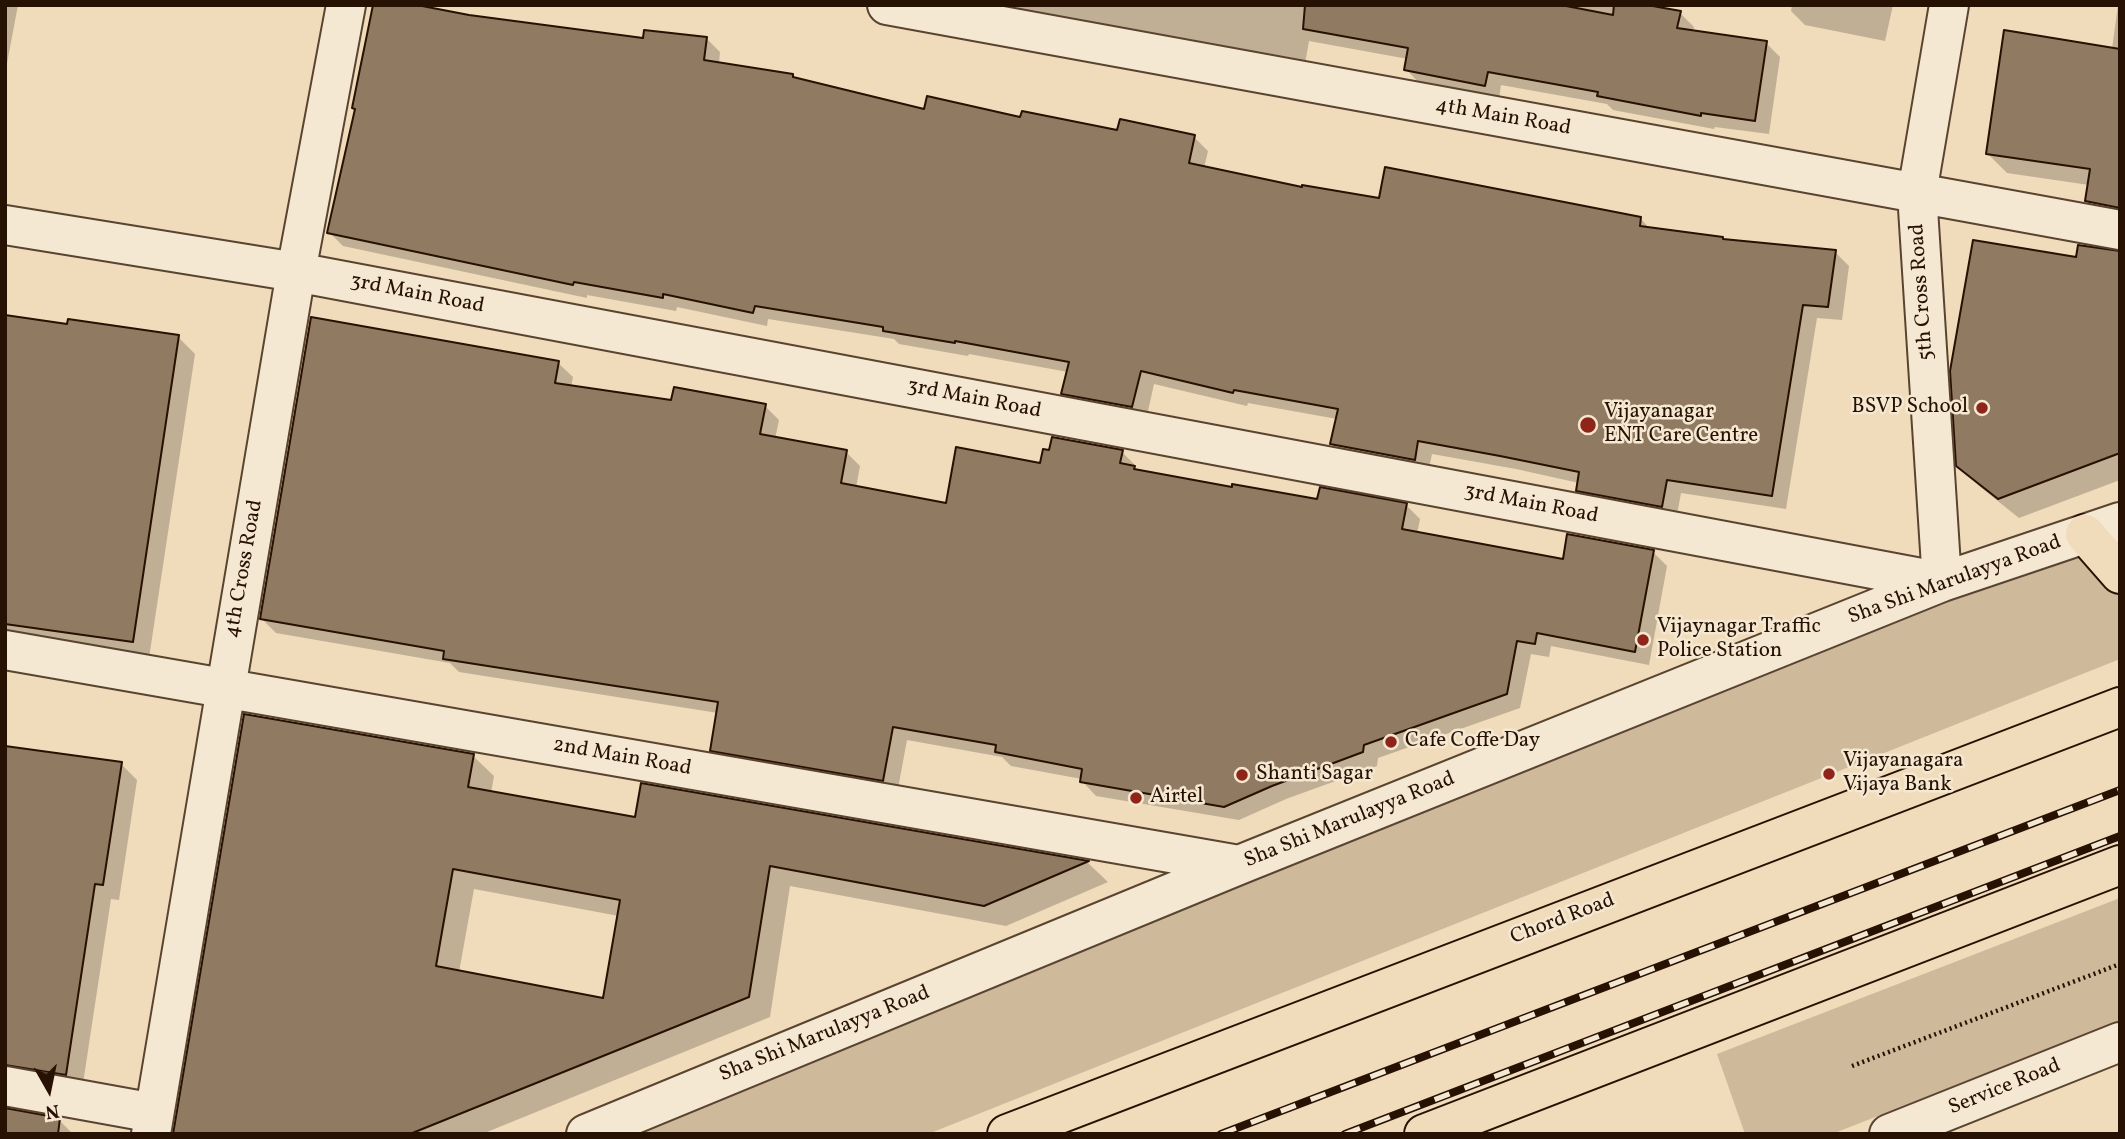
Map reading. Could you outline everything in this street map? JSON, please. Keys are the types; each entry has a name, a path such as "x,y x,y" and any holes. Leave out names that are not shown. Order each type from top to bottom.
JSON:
{"main road":[{"path":"2102,528 2120,574"},
{"name":"Chord Road","path":"1029,1130 2120,707"},
{"path":"1424,1134 2120,865"}],"street":[{"name":"4th Cross Road","path":"153,1123 296,272 346,5"},
{"name":"4th Main Road","path":"887,5 2120,230"},
{"name":"5th Cross Road","path":"1942,582 1917,193 1949,5"},
{"name":"3rd Main Road","path":"5,225 296,272 1942,582"},
{"name":"Sha Shi Marulayya Road","path":"586,1134 1239,865 1942,582 2102,528"},
{"name":"2nd Main Road","path":"5,650 1239,865"},
{"name":"Service Road","path":"1889,1134 2120,1042"},
{"path":"5,1086 153,1123"}],"path":[{"path":"1852,1066 2120,964"}],"shaded area":[{"path":"2120,531 2120,659 928,1134 611,1134"},
{"path":"2120,898 2120,1021 1832,1134 1745,1134 1717,1054"}],"building":[{"path":"373,5 417,5 469,15 643,38 644,30 707,37 704,60 793,74 793,77 924,109 927,96 1020,117 1022,111 1117,130 1120,119 1195,135 1189,163 1302,187 1379,198 1385,167 1641,217 1640,226 1723,239 1836,250 1828,307 1803,305 1772,496 1667,480 1662,507 1576,491 1579,472 1500,456 1418,441 1415,460 1330,444 1338,409 1234,390 1233,393 1141,371 1132,407 1061,394 1069,362 883,331 883,327 755,306 753,313 663,294 663,298 574,282 573,285 327,233 355,109 352,108"},
{"path":"1305,5 1561,5 1613,15 1614,5 1647,5 1681,11 1677,28 1767,41 1755,121 1701,113 1701,116 1597,96 1598,92 1488,72 1485,86 1404,70 1408,48 1303,29"},
{"path":"2004,30 2120,49 2120,208 2085,201 2090,169 1986,154"},
{"path":"1973,240 2076,257 2078,245 2120,251 2120,453 1998,499 1956,466 1950,371"},
{"path":"5,315 67,324 68,319 179,335 133,642 5,624"},
{"path":"311,317 559,361 555,383 671,400 674,387 766,404 760,434 847,450 841,483 946,503 956,447 1040,463 1043,449 1049,450 1052,437 1123,450 1120,463 1135,466 1134,469 1317,499 1320,487 1407,503 1402,529 1563,559 1567,534 1654,550 1635,652 1537,633 1535,644 1517,641 1507,694 1364,745 1363,752 1224,807 1080,782 1082,769 995,752 996,745 893,727 883,781 710,751 718,702 443,659 444,651 260,619"},
{"path":"244,714 474,754 468,787 635,817 641,783 1089,861 984,906 770,866 749,997 410,1134 173,1134","holes":["453,869 620,900 603,998 436,966"]},
{"path":"5,746 122,762 103,885 95,884 66,1075 5,1065"},
{"path":"5,1108 60,1118 58,1134 5,1134"}],"railway":[{"path":"1221,1134 2120,790"},
{"path":"1345,1134 2120,836"}],"place":[{"name":"BSVP School","path":"1982,408"},
{"name":"Vijayanagar ENT Care Centre","path":"1588,425"},
{"name":"Vijaynagar Traffic Police Station","path":"1643,640"},
{"name":"Cafe Coffe Day","path":"1391,742"},
{"name":"Vijayanagara Vijaya Bank","path":"1829,774"},
{"name":"Shanti Sagar","path":"1242,775"},
{"name":"Airtel","path":"1136,798"}]}
